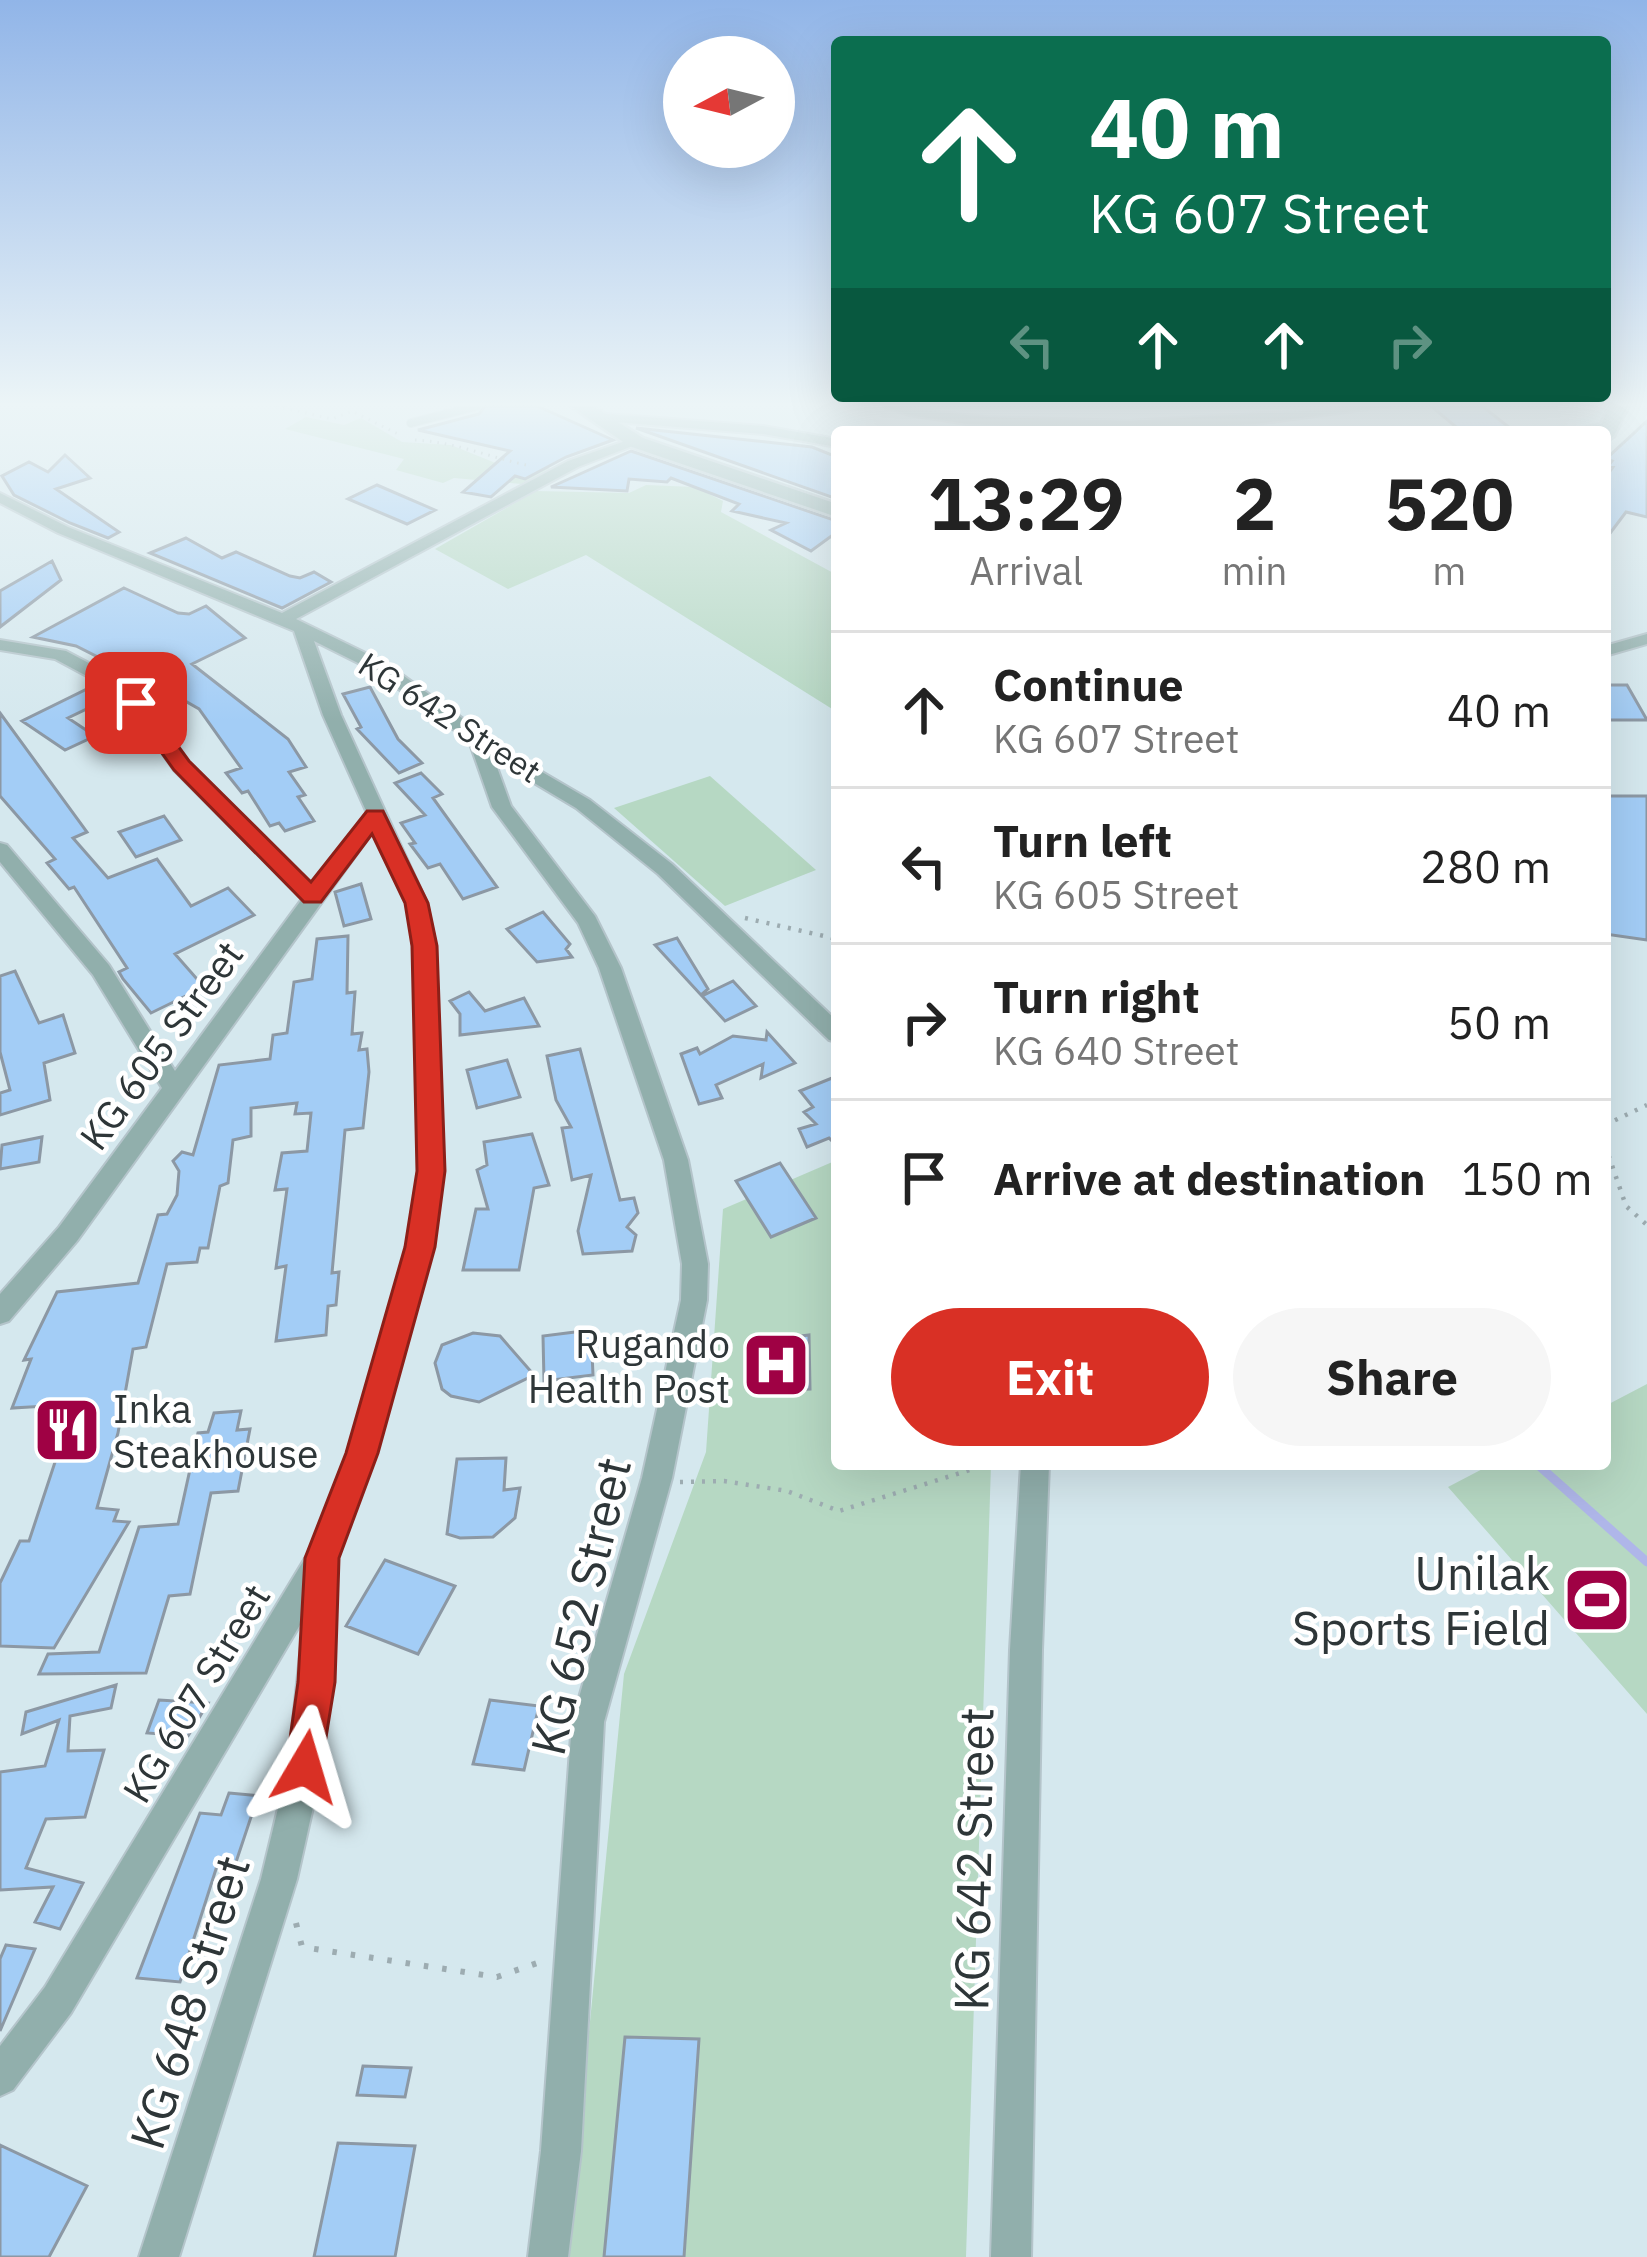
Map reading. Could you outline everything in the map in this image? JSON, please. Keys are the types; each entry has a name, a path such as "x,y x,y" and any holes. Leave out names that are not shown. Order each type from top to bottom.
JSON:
{"street":[{"name":"KG 642 Street","path":"27,511 292,624 380,667 478,740 583,804 665,868 831,1028"},
{"path":"292,624 490,511"},
{"name":"KG 607 Street","path":"0,2077 58,2000 322,1558 362,1453 420,1247 431,1171 424,946 417,903 292,624"},
{"path":"1611,649 1647,639"},
{"path":"0,645 60,655 115,684 136,703 182,766 313,897"},
{"name":"KG 652 Street","path":"478,740 484,769 502,807 588,921 610,968 676,1160 695,1264 694,1300 657,1478 588,1722 561,2151 548,2257"},
{"name":"KG 605 Street","path":"0,1313 68,1234 375,815"},
{"path":"0,849 101,970 176,1090"},
{"name":"KG 642 Street","path":"1011,2257 1035,1470"},
{"name":"KG 648 Street","path":"160,2257 279,1879 305,1767 316,1682 322,1558"}],"path":[{"path":"722,922 754,916 831,937"},
{"path":"1611,1121 1647,1106"},
{"path":"1611,1117 1615,1119"},
{"path":"1611,1162 1627,1206 1647,1225"},
{"path":"657,1478 787,1491 839,1511 970,1470"},
{"path":"279,1879 292,1906 302,1947 496,1977 574,1951"}],"green space":[{"path":"501,511 721,511 831,572 831,708 586,555 508,589 435,549"},
{"path":"710,776 816,870 725,906 614,808"},
{"path":"831,1163 831,1470 991,1470 966,2257 567,2257 624,1674 706,1452 723,1209"},
{"name":"Unilak Sports Field","path":"1647,1384 1647,1714 1448,1487 1481,1470 1611,1470 1611,1403"}],"building":[{"path":"47,511 89,511 119,532 108,538"},
{"path":"377,511 432,511 407,524"},
{"path":"733,511 809,511 831,519 831,536 811,551 771,530 786,523"},
{"path":"1611,511 1647,511 1647,517 1626,512 1611,532"},
{"path":"186,538 222,558 236,552 290,576 300,578 314,572 331,582 282,608 150,553"},
{"path":"52,561 61,580 0,627 0,591"},
{"path":"124,588 178,613 189,614 206,606 245,638 192,664 288,739 306,767 289,772 305,795 298,797 314,821 285,831 279,823 270,826 248,791 242,793 226,773 241,768 199,709 103,654 98,657 76,646 33,637"},
{"path":"1611,685 1627,685 1647,720 1611,720"},
{"path":"370,687 398,739 422,763 399,773 357,729 361,727 343,694"},
{"path":"87,689 105,700 68,718 95,736 65,750 22,721"},
{"path":"0,713 87,832 73,838 108,878 157,859 191,906 228,888 254,915 175,954 204,987 151,1013 123,979 119,972 127,968 74,887 69,889 47,863 55,859 0,796"},
{"path":"421,773 442,794 433,798 497,887 463,899 440,864 428,868 410,844 415,843 401,823 425,815 395,783"},
{"path":"1611,796 1647,796 1647,940 1611,935"},
{"path":"164,816 181,840 136,857 119,832"},
{"path":"361,884 371,919 344,926 335,892"},
{"path":"543,912 570,944 566,949 572,957 537,962 507,929"},
{"path":"348,936 347,993 355,992 352,1034 362,1033 359,1050 367,1049 369,1072 363,1128 345,1130 332,1273 339,1272 336,1305 328,1306 326,1335 276,1341 286,1266 276,1268 287,1189 275,1190 282,1153 307,1151 311,1113 295,1114 297,1103 251,1108 251,1136 233,1140 228,1183 220,1186 208,1248 200,1248 197,1262 167,1264 146,1347 133,1349 118,1433 97,1508 118,1510 114,1521 129,1522 54,1648 0,1646 0,1583 20,1541 29,1541 62,1441 38,1445 46,1406 12,1408 31,1359 24,1360 57,1292 138,1283 158,1215 167,1214 177,1195 179,1171 173,1161 182,1152 193,1155 219,1065 270,1059 273,1035 287,1033 294,982 312,979 317,939"},
{"path":"677,938 708,989 701,995 655,945"},
{"path":"15,971 39,1023 63,1015 75,1053 44,1063 50,1100 0,1115 0,1093 10,1090 0,1052 0,976"},
{"path":"733,981 756,1006 725,1021 702,996"},
{"path":"469,992 485,1011 524,998 539,1026 460,1035 460,1014 450,1001"},
{"path":"767,1032 795,1063 761,1078 763,1064 716,1085 722,1098 699,1104 681,1054 697,1048 700,1054 733,1036 766,1040"},
{"path":"580,1049 620,1200 634,1198 638,1213 627,1227 636,1235 632,1251 583,1254 578,1231 591,1175 572,1180 562,1128 571,1127 556,1100 547,1056"},
{"path":"507,1060 520,1097 477,1108 467,1070"},
{"path":"831,1078 831,1140 807,1147 799,1129 816,1124 804,1112 813,1107 800,1091"},
{"path":"532,1134 549,1185 534,1188 519,1270 463,1270 476,1209 488,1209 477,1170 487,1165 484,1142"},
{"path":"42,1137 39,1162 0,1169 2,1145"},
{"path":"780,1163 816,1218 771,1237 736,1181"},
{"path":"591,1330 593,1375 544,1381 543,1336"},
{"path":"473,1333 500,1336 534,1375 479,1402 451,1396 442,1389 435,1363 442,1345"},
{"path":"809,1335 810,1389 758,1392 752,1342"},
{"path":"241,1411 237,1430 250,1429 238,1491 211,1493 190,1594 169,1596 146,1673 39,1674 48,1654 99,1652 139,1527 178,1524 198,1433 208,1432 214,1413"},
{"path":"506,1458 504,1490 520,1488 515,1518 493,1537 447,1534 457,1459"},
{"path":"385,1560 455,1586 418,1654 346,1626"},
{"path":"116,1685 111,1708 70,1716 68,1751 104,1750 85,1817 46,1819 26,1868 83,1883 60,1929 35,1922 53,1887 0,1890 0,1772 45,1766 59,1720 22,1734 26,1712"},
{"path":"159,1700 208,1703 188,1736 147,1733"},
{"path":"490,1700 539,1706 524,1770 473,1764"},
{"path":"229,1793 263,1796 234,1868 217,1866 180,1982 137,1978 200,1813 221,1815"},
{"path":"6,1945 35,1949 0,2031 0,1959"},
{"path":"625,2037 699,2039 684,2257 604,2257"},
{"path":"363,2066 411,2068 405,2097 357,2095"},
{"path":"338,2143 415,2146 395,2257 314,2257"},
{"path":"0,2145 87,2186 49,2257 0,2257"}],"waterway":[{"path":"1544,1470 1647,1562"}],"place":[{"name":"Rugando Health Post","path":"776,1365"},
{"name":"Inka Steakhouse","path":"67,1430"},
{"name":"Unilak Sports Field","path":"1597,1600"}],"route":[{"path":"136,703 182,766 313,897 375,815 417,903 424,946 431,1171 420,1247 362,1453 322,1558 316,1682 305,1767"}]}
